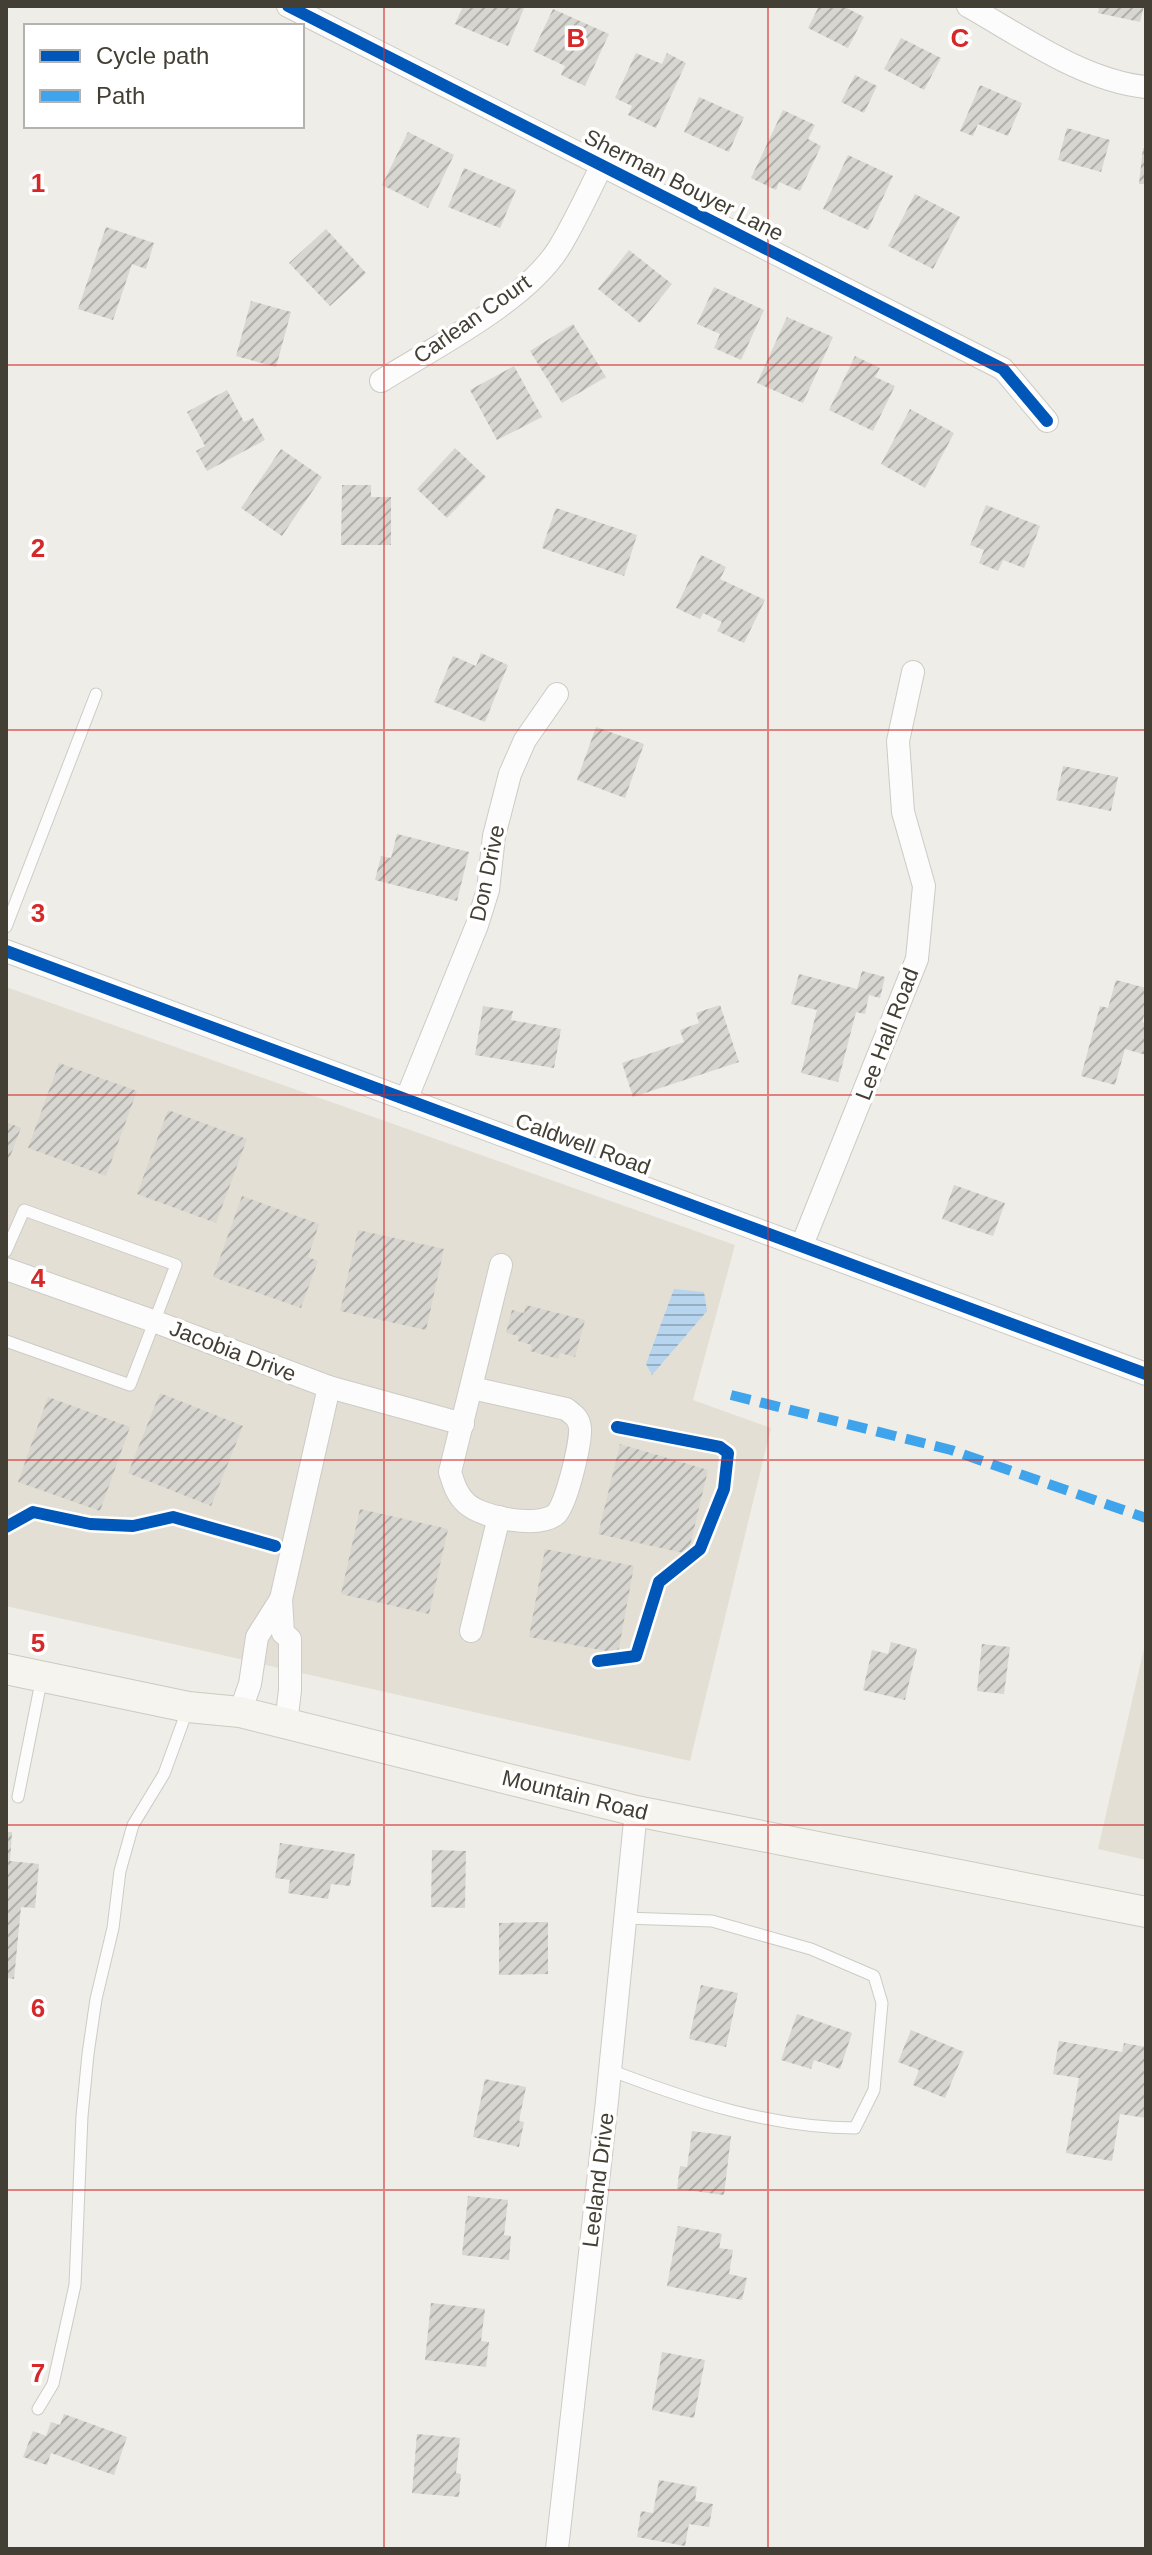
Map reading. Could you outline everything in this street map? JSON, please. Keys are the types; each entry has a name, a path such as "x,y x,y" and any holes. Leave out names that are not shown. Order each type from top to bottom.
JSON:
{"main road":[{"name":"Mountain Road","path":"6,1669 188,1707 240,1712 636,1811 1146,1912"}],"street":[{"name":"Sherman Bouyer Lane","path":"288,6 1003,369 1047,421"},
{"path":"968,6 1094,75 1146,87"},
{"name":"Carlean Court","path":"381,381 492,311 527,285 558,250 602,165"},
{"name":"Lee Hall Road","path":"802,1245 917,959 924,886 903,812 898,741 913,672"},
{"name":"Don Drive","path":"406,1100 477,925 488,890 494,836 510,774 525,740 557,694"},
{"name":"Caldwell Road","path":"6,951 1146,1374"},
{"path":"472,1388 566,1409 577,1418 580,1431 565,1502 558,1514 545,1520 527,1522 499,1517 469,1506 456,1493 450,1472 501,1265"},
{"name":"Jacobia Drive","path":"6,1269 329,1387 463,1424"},
{"path":"286,1724 290,1639 283,1633 281,1599 329,1387"},
{"path":"471,1631 499,1517"},
{"path":"240,1712 250,1684 257,1637 281,1599"},
{"name":"Leeland Drive","path":"557,2549 636,1811"}],"lane":[{"path":"6,927 96,694"},
{"path":"6,1251 24,1210 176,1265 130,1385 6,1341"},
{"path":"18,1797 42,1676"},
{"path":"38,2409 53,2384 75,2285 82,2116 88,2054 96,1999 113,1928 120,1871 133,1825 164,1774 188,1707"},
{"path":"610,2070 676,2095 771,2119 825,2128 855,2128 874,2090 882,2003 874,1976 811,1949 712,1921 625,1918"}],"shaded area":[{"path":"6,987 735,1245 693,1400 771,1428 690,1761 6,1606"},
{"path":"1146,1640 1146,1860 1098,1849"}],"water":[{"path":"674,1289 704,1292 707,1311 652,1375 646,1364"}],"building":[{"path":"463,6 525,6 508,46 455,24"},
{"path":"819,6 843,6 864,17 848,48 808,28"},
{"path":"1099,6 1144,6 1140,22 1098,13"},
{"path":"553,9 609,34 585,86 561,75 565,66 533,51"},
{"path":"901,38 941,58 924,90 884,69"},
{"path":"636,53 662,64 667,53 686,63 656,128 628,115 632,106 615,98"},
{"path":"855,75 877,86 864,113 841,102"},
{"path":"980,85 1022,103 1008,136 978,124 973,136 960,131"},
{"path":"699,97 744,117 729,152 684,132"},
{"path":"783,110 815,125 808,139 821,146 800,191 779,182 776,190 751,178"},
{"path":"1067,128 1110,140 1101,172 1058,160"},
{"path":"408,132 454,155 428,208 382,185"},
{"path":"1143,148 1146,148 1146,184 1139,184"},
{"path":"848,155 893,176 868,230 823,209"},
{"path":"464,168 516,190 500,228 448,207"},
{"path":"915,194 960,217 933,269 888,246"},
{"path":"106,227 154,243 146,269 132,264 113,320 78,309"},
{"path":"326,229 366,273 330,306 289,263"},
{"path":"629,250 672,284 640,323 598,289"},
{"path":"714,287 764,310 741,360 714,348 720,334 697,324"},
{"path":"251,301 291,312 276,367 236,356"},
{"path":"787,317 833,337 803,403 757,383"},
{"path":"573,324 606,377 562,403 530,351"},
{"path":"855,356 880,368 875,377 895,386 873,431 829,410"},
{"path":"514,366 542,417 497,440 470,390"},
{"path":"227,390 244,422 253,418 265,440 207,471 196,451 205,446 187,412"},
{"path":"910,409 954,433 925,488 881,464"},
{"path":"455,448 486,477 447,518 417,489"},
{"path":"281,449 322,477 282,536 241,508"},
{"path":"342,485 371,485 371,497 391,497 391,545 341,545"},
{"path":"986,505 1040,526 1024,568 1003,560 998,571 979,563 984,550 970,545"},
{"path":"556,508 637,535 624,576 542,548"},
{"path":"701,555 726,567 720,579 765,600 744,643 717,631 722,622 703,613 700,619 676,608"},
{"path":"481,653 508,665 485,722 434,702 453,656 476,666"},
{"path":"596,727 644,744 625,798 577,780"},
{"path":"1063,766 1118,777 1111,811 1056,800"},
{"path":"397,834 469,852 457,901 375,880 381,856 391,858"},
{"path":"862,971 885,977 880,998 869,995 865,1014 856,1012 838,1082 801,1073 817,1010 791,1004 799,974 857,989"},
{"path":"1116,980 1146,988 1146,1009 1142,1022 1146,1023 1146,1055 1125,1049 1115,1085 1081,1076 1100,1006 1108,1008"},
{"path":"720,1005 739,1062 633,1097 622,1063 684,1042 680,1030 699,1023 696,1013"},
{"path":"483,1006 513,1011 511,1020 561,1029 554,1068 475,1055"},
{"path":"59,1063 137,1091 106,1176 28,1148"},
{"path":"168,1110 247,1139 216,1223 137,1194"},
{"path":"6,1122 21,1128 6,1167"},
{"path":"954,1185 1005,1203 993,1236 942,1219"},
{"path":"242,1196 319,1224 308,1257 318,1261 301,1308 213,1277"},
{"path":"358,1230 444,1249 426,1330 340,1311"},
{"path":"526,1305 585,1320 575,1357 560,1353 558,1359 530,1351 532,1345 518,1341 519,1336 506,1333 512,1310 524,1313"},
{"path":"160,1393 243,1426 211,1506 128,1473"},
{"path":"48,1397 130,1427 100,1511 18,1482"},
{"path":"620,1444 708,1470 688,1554 598,1534"},
{"path":"360,1509 448,1529 429,1614 341,1594"},
{"path":"545,1549 634,1566 618,1653 529,1637"},
{"path":"891,1642 917,1649 905,1700 863,1690 872,1650 888,1654"},
{"path":"982,1644 1010,1647 1004,1694 977,1691"},
{"path":"6,1832 12,1832 10,1861 39,1864 35,1908 21,1907 14,1979 6,1978"},
{"path":"280,1843 355,1854 350,1886 331,1884 328,1899 288,1893 290,1880 275,1878"},
{"path":"432,1850 466,1851 465,1908 431,1907"},
{"path":"548,1922 548,1974 499,1975 499,1923"},
{"path":"701,1985 738,1993 726,2047 689,2039"},
{"path":"797,2014 852,2033 840,2069 814,2060 811,2069 781,2060"},
{"path":"911,2030 964,2052 945,2098 913,2085 919,2070 898,2062"},
{"path":"1059,2041 1122,2052 1124,2043 1146,2047 1146,2118 1120,2114 1112,2161 1066,2153 1079,2078 1053,2074"},
{"path":"485,2079 526,2087 519,2121 524,2122 519,2147 473,2137"},
{"path":"692,2131 731,2136 724,2195 677,2189 680,2166 687,2167"},
{"path":"468,2196 508,2200 504,2235 511,2236 509,2260 462,2255"},
{"path":"678,2226 722,2234 719,2248 733,2250 729,2274 747,2278 742,2300 667,2286"},
{"path":"431,2303 485,2309 481,2341 489,2342 486,2367 425,2360"},
{"path":"662,2352 705,2360 694,2418 652,2410"},
{"path":"64,2414 127,2437 114,2475 51,2453 47,2465 23,2457 33,2431 46,2436 51,2422 60,2425"},
{"path":"417,2434 460,2438 456,2473 461,2474 459,2497 412,2493"},
{"path":"659,2480 697,2487 695,2501 713,2504 709,2527 689,2524 685,2546 637,2537 641,2511 653,2513"}],"marked path":[{"path":"731,1395 951,1450 1146,1518"}],"cycle path":[{"path":"288,6 1003,369 1047,421"},
{"path":"6,951 1146,1374"},
{"path":"598,1661 636,1656 659,1582 700,1549 724,1489 728,1453 720,1447 617,1427"},
{"path":"6,1527 33,1512 90,1524 133,1526 173,1517 275,1546"}]}
